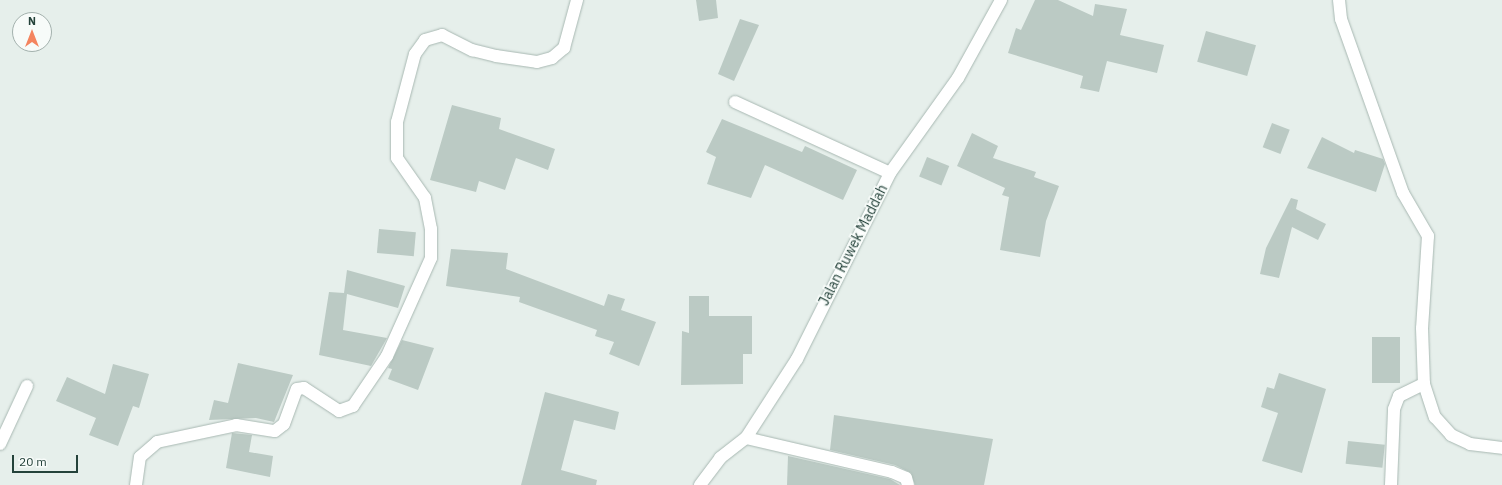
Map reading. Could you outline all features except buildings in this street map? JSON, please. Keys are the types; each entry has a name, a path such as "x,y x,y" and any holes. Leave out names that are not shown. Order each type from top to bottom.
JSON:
{"street":[{"path":"136,485 140,457 157,442 236,425 275,431 284,424 301,388 339,411 353,406 360,398 387,356 431,258 432,229 425,198 397,158 397,122 415,54 425,40 442,35 472,50 496,56 537,62 552,58 564,48 577,0"},
{"name":"Jalan Ruwek Maddah","path":"700,485 720,458 746,438 797,359 890,173 958,78 1001,0"},
{"path":"1339,0 1341,19 1403,193 1428,236 1422,328 1424,384 1435,417 1451,434 1470,444 1502,448"},
{"path":"735,102 890,173"},
{"path":"1391,485 1394,409 1399,396 1424,384"},
{"path":"0,444 26,386"},
{"path":"746,438 892,472 906,478 908,485"}]}
